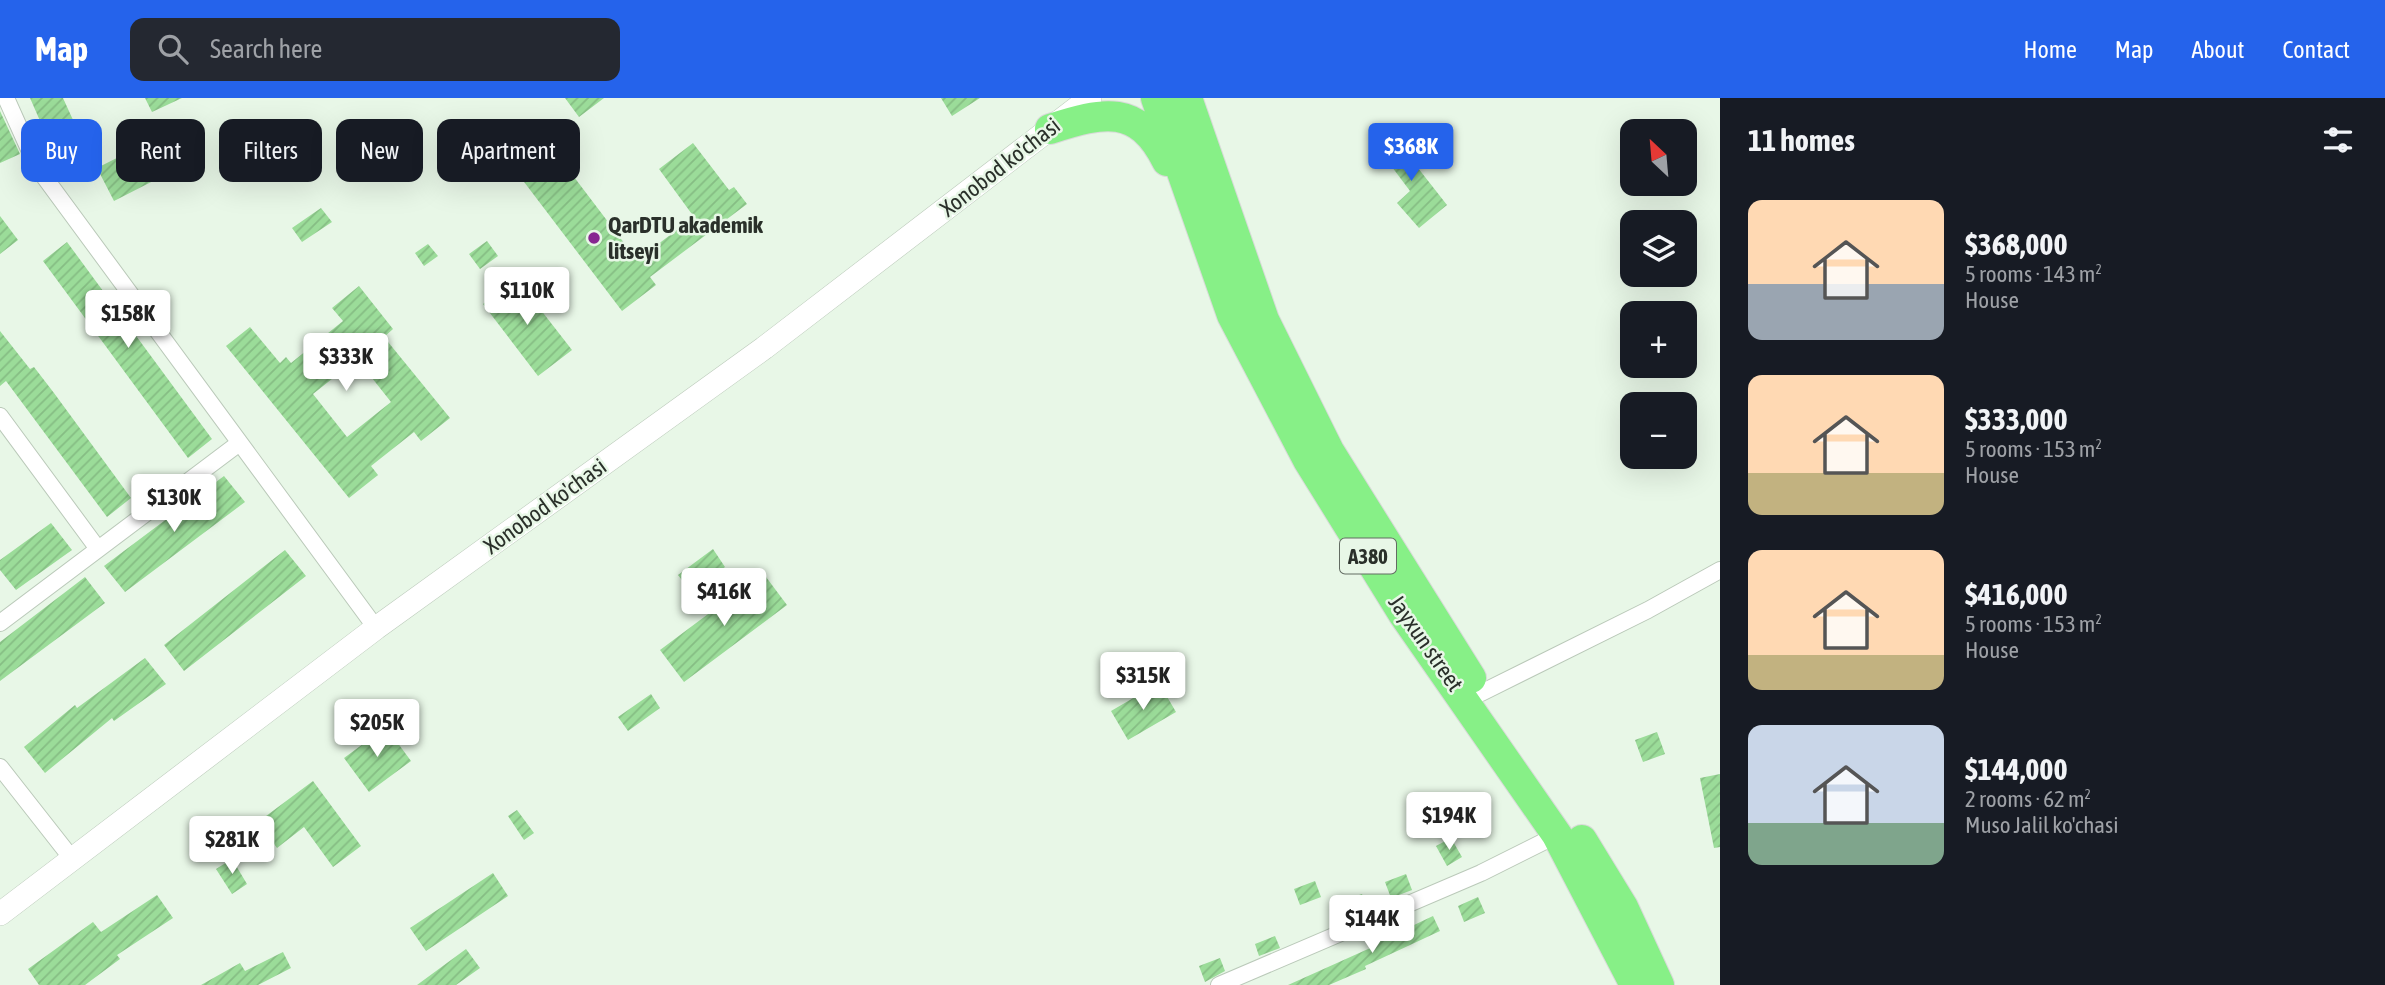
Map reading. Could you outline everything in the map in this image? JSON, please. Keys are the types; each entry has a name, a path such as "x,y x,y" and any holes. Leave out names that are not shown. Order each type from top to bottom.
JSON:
{"highway":[{"name":"Jayxun street","path":"1156,98 1199,226 1233,315 1308,460 1404,615 1557,835 1635,985"},
{"name":"Jayxun street","path":"1187,98 1264,320 1329,451 1481,693 1548,786 1623,907 1658,985"},
{"path":"1050,129 1093,116 1124,116 1147,130 1164,156 1199,226"}],"main road":[{"name":"Xonobod ko'chasi","path":"0,914 376,628 764,348 1090,98"}],"street":[{"path":"6,98 37,167 238,444 376,628"},
{"path":"0,416 98,549"},
{"path":"0,623 238,444"},
{"path":"1481,693 1720,570"},
{"path":"0,767 73,860"},
{"path":"1219,985 1481,873 1557,835"}],"building":[{"path":"30,98 63,98 73,119 39,119"},
{"path":"145,98 182,98 152,112"},
{"path":"565,98 604,98 579,117"},
{"path":"941,98 980,98 952,116"},
{"path":"0,111 20,154 0,163"},
{"path":"1389,131 1447,205 1419,228 1397,203 1410,191 1374,143"},
{"name":"QarDTU akademik litseyi","path":"693,143 729,190 734,187 747,204 650,277 656,285 622,311 524,182 578,182 637,260 694,217 659,169"},
{"path":"116,158 116,182 151,182 114,201 102,178 102,165"},
{"path":"321,208 332,222 302,242 292,228"},
{"path":"0,216 18,240 0,254"},
{"path":"487,241 498,256 480,269 469,254"},
{"path":"67,242 212,439 188,458 43,261"},
{"path":"428,244 438,256 424,266 415,253"},
{"path":"516,278 572,350 538,376 483,304"},
{"path":"359,286 393,329 384,337 450,418 421,441 414,432 371,466 378,475 349,498 226,346 250,327 280,363 286,357 291,363 343,321 332,308","holes":["357,359 391,402 347,437 313,394"]},
{"path":"0,331 30,369 34,367 131,498 107,517 6,381 0,386"},
{"path":"224,476 245,502 125,592 104,566"},
{"path":"51,523 72,550 16,590 0,570 0,560"},
{"path":"713,549 725,567 691,592 678,575"},
{"path":"285,550 306,576 184,671 164,645"},
{"path":"763,573 787,605 684,682 660,650"},
{"path":"85,577 105,603 0,681 0,642"},
{"path":"145,658 166,684 114,721 112,718 45,773 24,747 75,705 77,708"},
{"path":"1159,683 1176,712 1128,740 1111,711"},
{"path":"651,694 660,708 628,731 618,717"},
{"path":"386,727 411,761 369,792 344,758"},
{"path":"1657,732 1665,754 1643,762 1635,740"},
{"path":"1720,774 1720,847 1714,848 1700,778"},
{"path":"313,781 361,846 333,867 304,827 277,848 258,822"},
{"path":"517,810 534,833 524,840 508,816"},
{"path":"1451,838 1462,857 1447,866 1436,846"},
{"path":"232,859 247,884 232,894 216,869"},
{"path":"493,873 508,896 426,951 410,928"},
{"path":"1406,874 1412,890 1391,898 1385,882"},
{"path":"1315,881 1321,897 1300,905 1294,889"},
{"path":"1362,894 1368,910 1347,918 1341,901"},
{"path":"157,895 173,918 117,955 120,959 85,985 39,985 28,969 93,922 101,932"},
{"path":"1478,897 1485,913 1464,922 1458,906"},
{"path":"1433,916 1440,931 1365,966 1366,969 1329,985 1288,985 1377,945 1376,943"},
{"path":"1275,936 1280,948 1259,956 1255,944"},
{"path":"466,949 480,968 456,985 417,985"},
{"path":"283,952 291,968 258,985 201,985 240,963 245,971"},
{"path":"1220,958 1225,971 1205,982 1199,966"}],"place":[{"name":"QarDTU akademik litseyi","path":"594,238"}]}
